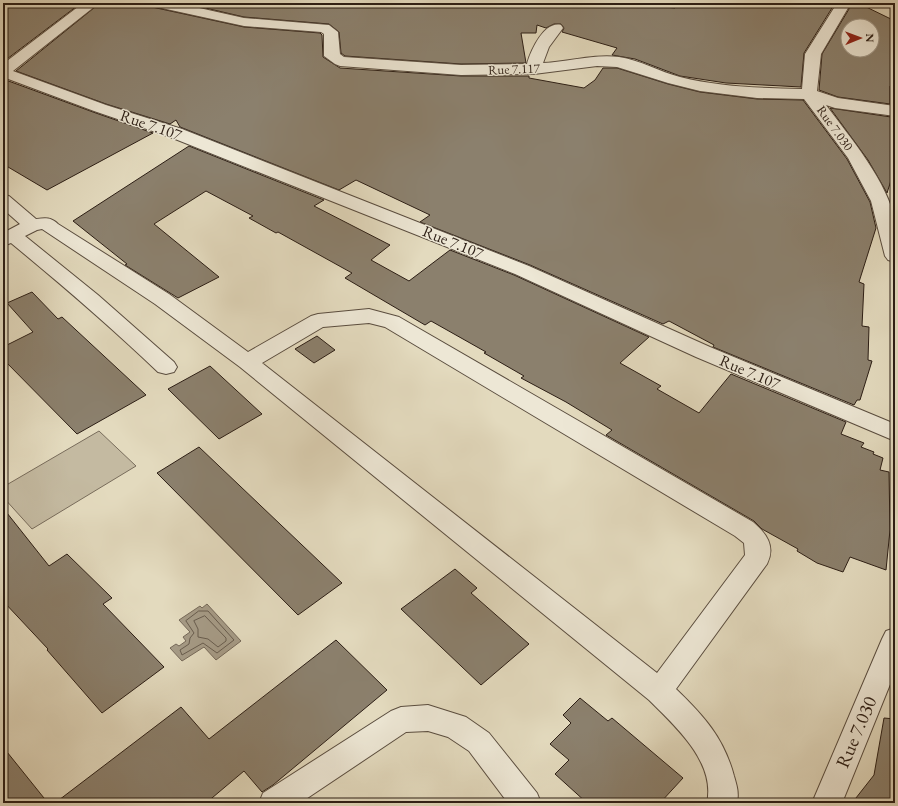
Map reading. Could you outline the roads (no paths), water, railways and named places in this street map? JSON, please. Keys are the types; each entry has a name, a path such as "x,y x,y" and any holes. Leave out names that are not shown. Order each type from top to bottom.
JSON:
{"street":[{"path":"3,72 92,3"},
{"name":"Rue 7.117","path":"157,3 244,22 324,28 331,32 332,56 340,61 461,70 534,69 597,61 619,62 674,80 700,86 757,93 809,94 835,103 895,111"},
{"name":"Rue 7.030","path":"839,3 841,8 813,54 809,94 856,157 880,202 895,256"},
{"path":"534,69 536,56 543,42 556,28"},
{"name":"Rue 7.107","path":"3,72 100,108 176,133 522,270 703,352 895,432"},
{"path":"3,200 16,233 125,328 166,367"},
{"path":"16,233 46,224 162,299 247,362 659,691 692,723 715,758 724,793 722,803"},
{"path":"247,362 318,321 369,316 392,322 744,529 756,539 758,557 659,691"},
{"name":"Rue 7.030","path":"827,803 895,640"},
{"path":"274,803 401,720 428,718 456,726 479,742 526,803"}],"water":[{"path":"207,604 241,641 216,660 204,647 182,661 170,648 176,644 179,646 186,641 183,637 190,632 179,620 200,606 202,608"}]}
